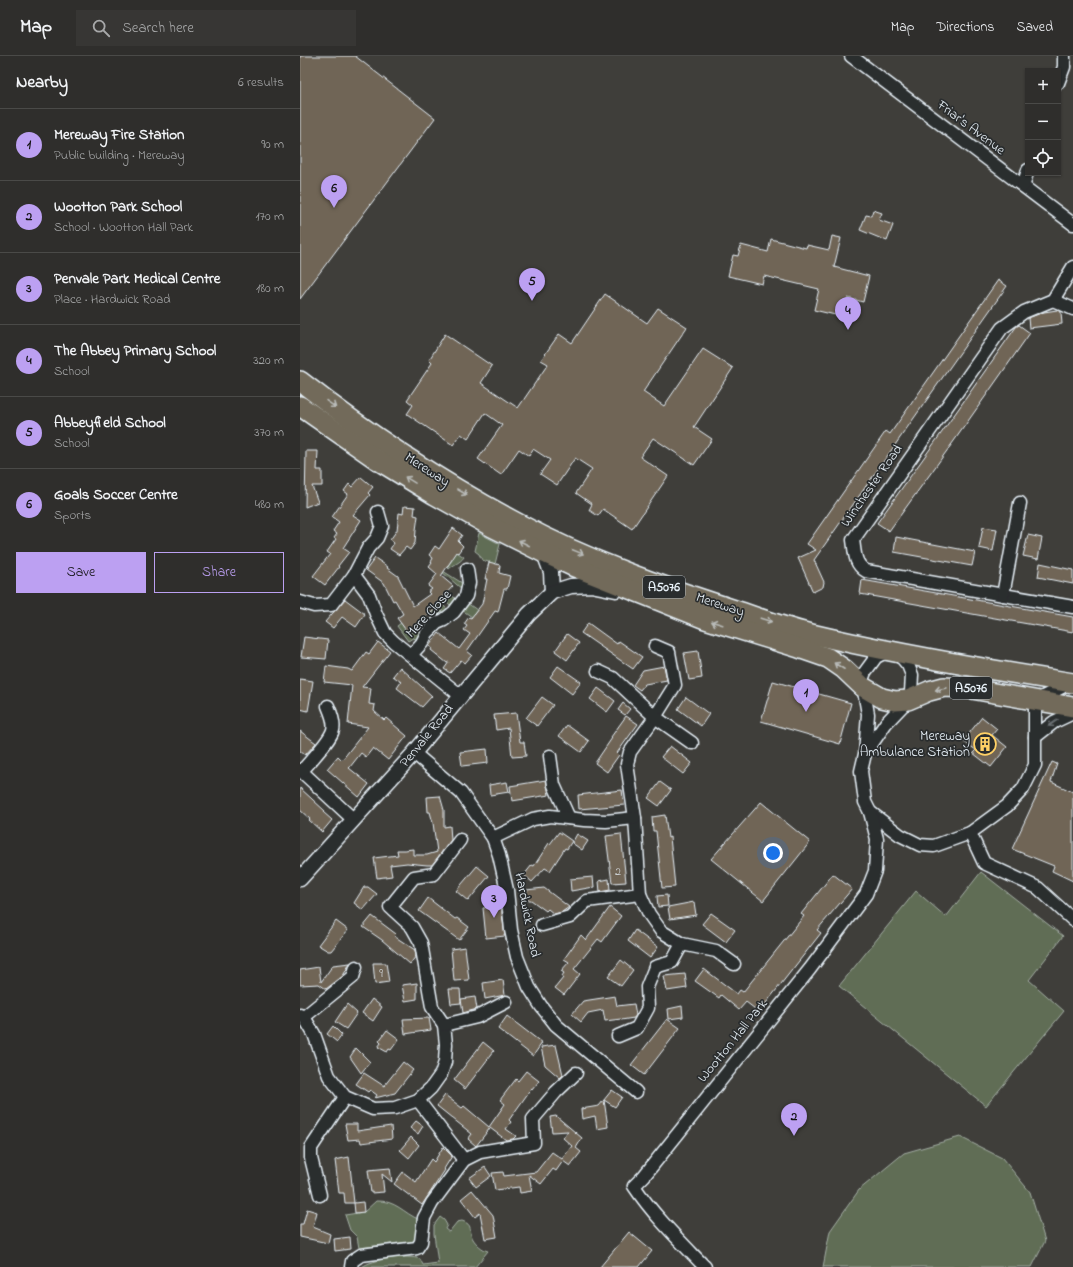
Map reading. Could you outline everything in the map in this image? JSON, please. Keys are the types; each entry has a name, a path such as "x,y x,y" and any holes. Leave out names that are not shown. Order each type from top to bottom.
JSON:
{"highway":[{"name":"Mereway","path":"300,381 323,399 401,453 460,491 520,525 565,546 652,582 805,632 892,652 1072,683"},
{"name":"Mereway","path":"300,406 376,459 435,495 492,527 572,566 705,619 828,658 844,669 863,688 882,698 895,701 908,700 929,691 953,687 989,691 1073,707"}],"street":[{"name":"Friar's Avenue","path":"851,56 1073,224"},
{"path":"1061,75 1064,67 1064,56"},
{"path":"1023,186 1026,176"},
{"path":"1073,267 1053,300 1073,309"},
{"name":"Winchester Road","path":"1053,300 1024,312 1002,328 853,540 856,560 860,567 866,571 1073,607"},
{"path":"1003,595 1020,503"},
{"path":"300,602 314,606 330,605 354,575 368,548 377,538 382,526 378,512"},
{"path":"544,553 551,572 552,592 571,586 591,585 657,600"},
{"name":"Mere Close","path":"411,655 437,623 444,620 454,612 466,596 469,583 467,569"},
{"path":"354,575 369,595 385,632 394,642 461,696"},
{"name":"Penvale Road","path":"300,879 414,753 529,614 552,592"},
{"path":"656,646 669,652 675,685 655,717 630,752 627,764 634,818 640,894 649,914 661,931 682,944 716,951 734,964"},
{"path":"865,754 886,723 908,700 912,675 908,665 902,658 892,652 876,657 869,664 862,680 868,714 865,754 862,771 865,802 870,812 900,834 920,845 934,846 970,833 1007,806 1023,789 1035,765 1035,700"},
{"path":"598,671 613,678 655,717 692,743"},
{"name":"Mereway","path":"1035,700 1072,683"},
{"path":"328,706 332,715 333,730 327,741 301,770 354,820"},
{"path":"1035,737 1054,722 1073,713"},
{"name":"Hardwick Road","path":"414,753 461,793 492,838 499,855 507,890 511,930 517,956 529,987 541,1006 556,1025 636,1092"},
{"path":"550,756 554,785 569,818"},
{"name":"Wootton Hall Park","path":"705,1267 668,1229 641,1197 634,1186 644,1176 810,969 866,894 875,871 877,839 870,812"},
{"path":"492,838 533,819 550,816 606,822 634,818"},
{"path":"970,833 984,863 1038,888 1073,920"},
{"path":"356,967 353,977 302,1016 314,1034 329,1076 345,1097 373,1109 395,1108 418,1100 432,1088 441,1074 445,1062 446,1044 444,1026 432,1007 421,943 412,927 390,907 414,877 434,874 460,840"},
{"path":"542,925 570,917 587,901 640,894"},
{"path":"618,1036 637,1028 648,1008 647,987 655,967 672,962 682,944"},
{"path":"444,1026 477,1017 506,1002"},
{"path":"351,1267 352,1261 361,1255 417,1248 421,1242 424,1218 432,1203 464,1160 480,1152 534,1143 533,1119 556,1092 576,1073"},
{"path":"320,1195 311,1158 311,1148 345,1097"},
{"path":"418,1100 464,1160"}],"green space":[{"path":"479,533 500,544 495,564 482,560 479,554 475,551"},
{"path":"455,551 464,557 461,561 449,569 447,567 453,559 449,556"},
{"path":"443,571 462,583 463,590 442,572"},
{"path":"448,592 456,599 450,605 443,598"},
{"path":"437,600 447,609 434,616 431,612 435,610 433,608 437,605 435,602"},
{"path":"467,603 477,610 472,617 462,610"},
{"path":"401,623 408,633 416,629 419,633 416,639 413,638 408,641 397,626"},
{"path":"981,872 1063,936 1029,980 1064,1011 986,1106 839,986 916,891 946,917"},
{"path":"960,1137 1002,1158 1030,1192 1045,1241 1032,1267 823,1267 830,1231 859,1190 904,1153"},
{"path":"376,1201 383,1201 394,1205 420,1220 418,1238 415,1241 359,1248 357,1237 350,1230 345,1215 364,1212"},
{"path":"440,1217 447,1225 445,1229 449,1232 457,1222 462,1221 468,1224 474,1241 488,1251 475,1267 362,1267 374,1262 399,1257 420,1259 423,1265 438,1263 434,1225"}],"building":[{"path":"300,56 355,56 435,118 300,299"},
{"path":"873,210 882,213 879,220 893,225 887,241 860,230 866,215 871,216"},
{"path":"832,236 841,238 834,267 869,276 863,302 848,298 844,317 814,310 819,289 764,276 762,284 728,276 733,255 738,256 741,245 768,252 771,239 806,248 807,245 829,250"},
{"path":"998,280 1007,286 814,560 824,582 823,587 813,592 798,558 816,550 807,544 886,431 890,434"},
{"path":"605,294 647,323 658,308 687,327 643,392 664,406 703,349 733,368 694,427 712,439 694,465 653,438 640,457 668,476 632,529 603,509 598,516 589,510 592,504 576,493 592,469 575,458 557,485 540,474 550,460 533,449 529,456 519,449 501,475 478,459 502,425 485,413 468,439 461,434 453,445 407,414 413,405 407,400 432,363 429,360 445,334 492,366 481,383 518,408 548,364 541,360 559,334 572,343"},
{"path":"1057,310 1061,312 1062,324 1029,328 1028,318 1044,312"},
{"path":"1019,325 1030,333 954,441 889,531 877,523 1016,327"},
{"path":"306,451 318,451 317,470 322,470 322,486 312,486 318,502 305,507"},
{"path":"361,477 373,487 368,493 370,495 353,515 361,520 343,548 349,552 325,585 313,576 330,554 327,552 336,539 334,538 337,534 333,531 339,522 332,517 348,494 344,491 349,484 352,487"},
{"path":"404,506 415,507 414,515 418,516 415,543 410,550 406,547 399,555 390,549 394,543 390,540 397,530 399,513 403,514"},
{"path":"983,527 997,529 993,551 979,548"},
{"path":"453,528 462,535 458,541 463,546 458,553 457,552 441,576 453,586 433,608 435,610 408,633 397,618 403,614 395,600 393,601 384,583 366,570 375,558 388,567 387,568 398,576 413,606 430,594 428,592 432,589 428,586 437,574 429,567 433,558 429,555 435,546 439,549"},
{"path":"1028,535 1042,538 1038,559 1023,556"},
{"path":"896,537 975,552 972,566 894,552"},
{"path":"489,562 500,565 499,573 510,576 507,589 504,589 498,612 495,611 467,651 472,655 465,663 461,660 450,673 444,669 449,662 447,663 431,650 432,648 429,646 439,633 459,649 470,634 464,630 467,626 464,624 482,604"},
{"path":"1040,563 1073,570 1073,584 1038,577"},
{"path":"862,580 1073,617 1073,632 860,594"},
{"path":"345,599 365,614 356,627 342,617 333,628 325,622"},
{"path":"588,623 617,644 619,641 642,657 633,669 581,633"},
{"path":"567,634 579,643 567,660 555,651"},
{"path":"304,637 328,640 326,659 301,657"},
{"path":"378,642 390,651 362,687 371,688 369,704 375,705 374,711 384,720 386,718 407,736 388,760 373,748 366,757 361,753 349,768 369,784 359,797 327,769 338,756 342,760 368,727 348,724 352,685 324,682 326,666 348,669 352,671 366,652 369,654"},
{"path":"698,651 702,678 689,680 684,653"},
{"path":"558,666 581,682 572,694 550,677"},
{"path":"664,666 667,680 645,684 640,690 633,685 643,670"},
{"path":"400,667 432,696 422,707 397,688 401,682 393,676"},
{"path":"300,679 313,681 308,711 300,709"},
{"path":"773,681 851,703 840,744 761,721"},
{"path":"598,688 615,701 607,712 590,699"},
{"path":"542,697 553,705 537,726 526,718"},
{"path":"686,697 709,714 701,726 678,709"},
{"path":"623,703 630,709 625,715 618,710"},
{"path":"516,713 520,742 524,742 526,756 512,757 509,728 496,730 494,715"},
{"path":"626,716 638,724 617,753 619,755 607,772 595,763"},
{"name":"Mereway Ambulance Station","path":"982,717 997,729 992,735 1007,747 991,767 973,753 976,750 963,741"},
{"path":"567,725 589,741 581,752 559,736"},
{"path":"300,731 316,743 305,755 300,751"},
{"path":"670,746 692,763 683,774 661,757"},
{"path":"487,749 488,763 462,766 460,752"},
{"path":"1052,762 1057,764 1051,782 1073,792 1073,881 1052,871 1054,866 1012,849"},
{"path":"546,780 549,795 512,801 510,786"},
{"path":"507,782 509,792 490,795 489,785"},
{"path":"660,782 671,790 659,806 648,798"},
{"path":"300,788 325,811 323,812 332,820 322,832 300,810"},
{"path":"622,790 624,805 579,809 578,795"},
{"path":"440,796 444,810 444,827 450,826 451,840 432,865 407,863 390,865 392,876 377,878 374,858 398,855 397,850 413,849 413,855 427,855 437,852 433,823 430,812 428,812 427,797"},
{"path":"761,802 810,842 763,901 711,859"},
{"path":"665,815 668,838 670,837 675,887 662,888 656,831 653,831 652,817"},
{"path":"559,832 572,841 567,849 565,848 550,871 545,868 532,882 524,875 532,865 534,866 549,843 550,844"},
{"path":"577,834 588,841 582,850 572,843"},
{"path":"621,834 626,882 612,883 606,836"},
{"path":"477,866 489,876 468,901 456,891"},
{"path":"833,874 852,889 817,930 821,933 759,1012 746,1002 739,1010 721,995 719,998 695,981 704,969 737,994 740,990 743,992 804,916 801,914"},
{"path":"593,877 594,887 571,891 570,879"},
{"path":"609,879 610,890 600,892 599,881"},
{"path":"364,887 368,887 377,894 363,910 354,903"},
{"path":"544,888 569,907 562,912 554,914 548,909 546,911 531,900 527,900 526,890"},
{"path":"667,895 668,906 658,907 657,896"},
{"path":"428,898 455,919 457,918 469,927 459,940 419,911"},
{"path":"694,902 696,915 670,919 668,907"},
{"path":"501,906 505,936 486,938 483,908"},
{"path":"610,907 621,916 602,942 598,939 574,969 580,974 564,995 555,988 563,978 562,976 564,973 561,971 569,962 564,959 581,935 586,940"},
{"path":"711,913 735,930 726,942 702,924"},
{"path":"372,916 396,934 394,936 415,950 416,956 410,964 382,940 363,927"},
{"path":"336,921 348,930 331,951 328,951 318,945"},
{"path":"635,930 658,947 650,958 628,941"},
{"path":"465,947 469,980 454,981 451,949"},
{"path":"621,960 633,970 621,986 608,977"},
{"path":"350,963 343,976 326,989 319,984 300,985 300,970 319,967 321,982 333,965"},
{"path":"373,963 386,963 389,982 375,984"},
{"path":"685,974 687,988 667,991 664,976"},
{"path":"503,980 505,995 485,999 483,983"},
{"path":"417,983 417,999 405,1001 402,985"},
{"path":"449,989 460,989 461,1003 451,1004"},
{"path":"615,996 617,1006 634,1004 636,1015 634,1018 605,1021 603,1010 588,1013 581,1022 572,1014 583,1001"},
{"path":"475,997 477,1009 463,1013 461,999"},
{"path":"372,999 382,1007 373,1021 362,1013"},
{"path":"347,1004 357,1013 346,1029 335,1022"},
{"path":"682,1006 683,1017 669,1019 668,1009"},
{"path":"507,1016 542,1043 533,1056 498,1029"},
{"path":"429,1018 431,1030 405,1034 403,1019"},
{"path":"667,1019 680,1028 644,1075 631,1065"},
{"path":"333,1026 342,1035 337,1042 327,1034"},
{"path":"387,1030 399,1039 391,1050 389,1049 387,1052 378,1047 381,1043 379,1041"},
{"path":"483,1042 494,1051 465,1089 454,1080"},
{"path":"556,1045 563,1075 560,1078 545,1065 541,1047"},
{"path":"356,1048 370,1062 361,1073 350,1057"},
{"path":"403,1062 413,1070 395,1093 375,1098 377,1095 370,1090 368,1092 356,1084 364,1073 384,1086"},
{"path":"526,1071 539,1081 532,1090 531,1089 509,1120 511,1122 506,1129 516,1136 513,1139 506,1140 490,1128 476,1146 468,1139 472,1134 437,1106 445,1095 462,1108 464,1106 489,1127 505,1104 500,1100 516,1079 518,1081"},
{"path":"612,1090 622,1097 615,1107 604,1100 608,1127 597,1129 595,1116 582,1119 581,1109 599,1106"},
{"path":"556,1116 582,1138 576,1148 581,1152 570,1166 563,1161 556,1171 553,1169 541,1184 529,1175 532,1191 520,1193 519,1187 495,1190 492,1173 503,1172 504,1176 536,1172 552,1152 562,1159 572,1146 563,1138 568,1131 552,1132 550,1117"},
{"path":"416,1121 423,1126 418,1134 410,1128"},
{"path":"345,1124 357,1124 357,1131 391,1126 392,1139 361,1143 360,1139 348,1140"},
{"path":"411,1137 419,1145 409,1158 400,1150"},
{"path":"443,1147 452,1156 444,1169 445,1170 422,1205 394,1184 403,1172 416,1182 431,1159 434,1162"},
{"path":"349,1157 354,1203 345,1203 344,1193 339,1193 335,1160"},
{"path":"485,1167 491,1176 476,1187 469,1178"},
{"path":"390,1168 392,1182 382,1174 384,1192 371,1193 368,1170"},
{"path":"472,1190 493,1215 497,1237 485,1239 480,1213 475,1217 461,1199"},
{"path":"363,1202 364,1212 355,1213 354,1203"},
{"path":"307,1209 317,1212 313,1227 330,1234 328,1243 300,1237 300,1224 303,1224"},
{"path":"629,1232 652,1251 639,1267 600,1267"},
{"path":"350,1237 351,1249 335,1251 334,1239"}],"place":[{"name":"Goals Soccer Centre","path":"334,208"},
{"name":"Abbeyfield School","path":"532,301"},
{"name":"The Abbey Primary School","path":"848,330"},
{"name":"Mereway Fire Station","path":"806,712"},
{"name":"Mereway Ambulance Station","path":"985,744"},
{"name":"Penvale Park Medical Centre","path":"494,918"},
{"name":"Wootton Park School","path":"794,1136"}]}
